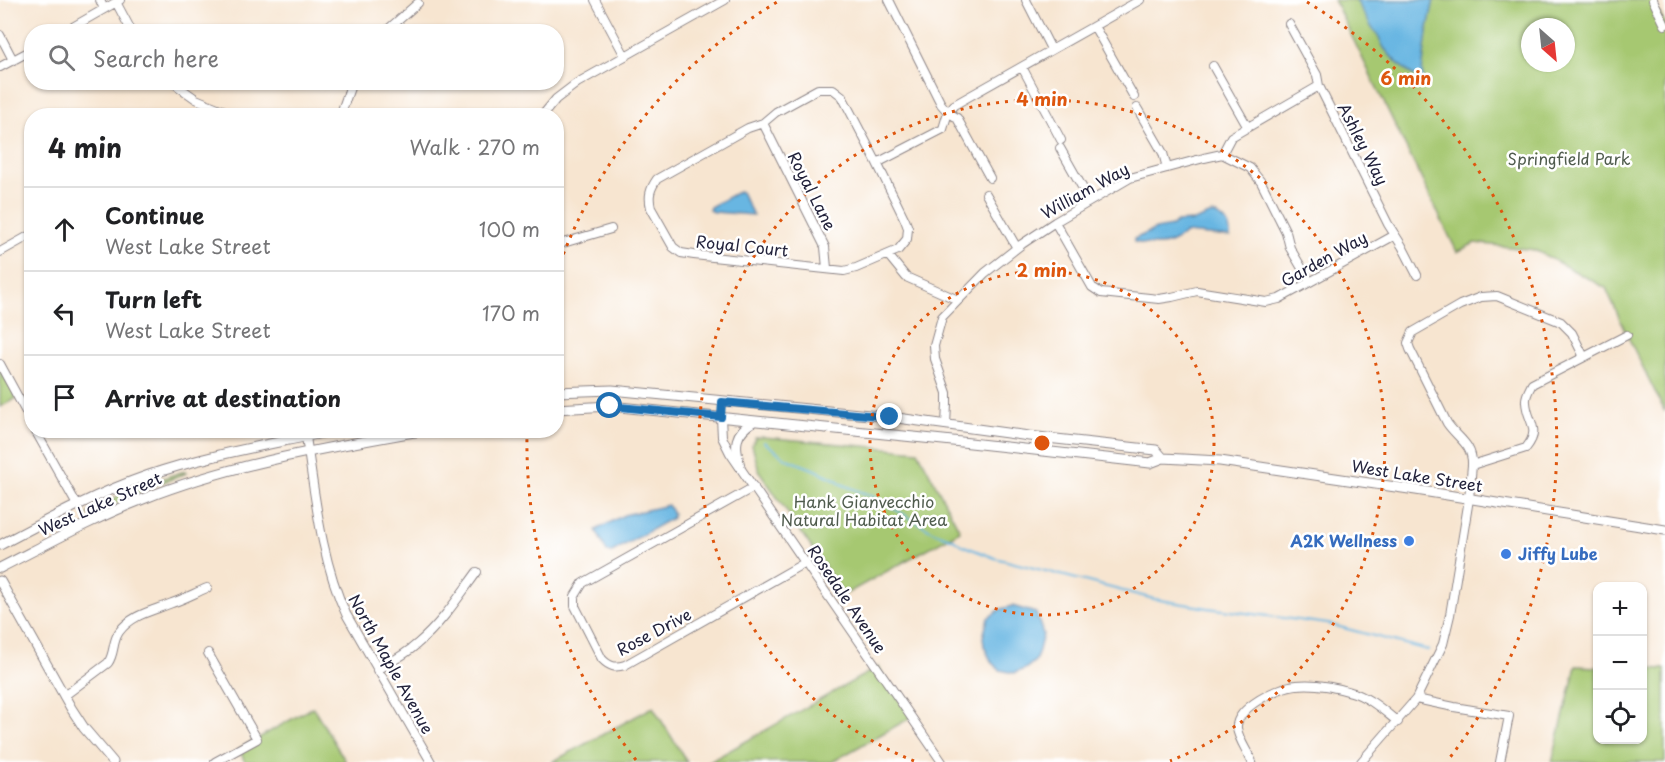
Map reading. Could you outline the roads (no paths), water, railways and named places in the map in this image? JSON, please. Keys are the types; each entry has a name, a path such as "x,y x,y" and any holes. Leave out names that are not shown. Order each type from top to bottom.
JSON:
{"main road":[{"name":"West Lake Street","path":"564,392 612,390 890,417 1156,450 1163,458"},
{"path":"721,417 722,402"},
{"name":"West Lake Street","path":"564,409 610,406 1150,463 1163,458 1220,461 1665,531"},
{"path":"740,466 736,447 738,436 746,426 754,421"},
{"name":"West Lake Street","path":"0,545 77,505 151,474 192,462 301,438"},
{"name":"West Lake Street","path":"0,568 143,498 202,479 308,452 383,438"},
{"path":"0,581 64,696 84,728 112,762"}],"street":[{"path":"100,0 104,9"},
{"path":"596,0 625,56"},
{"path":"549,108 565,91 725,0"},
{"path":"889,0 940,104 957,118 990,178"},
{"path":"1026,0 1051,49"},
{"path":"877,163 943,129 948,112 954,105 1140,0"},
{"path":"1653,0 1665,25"},
{"path":"78,24 118,1 128,24"},
{"path":"394,24 418,3"},
{"name":"Ashley Way","path":"1288,24 1317,75 1319,87 1417,275"},
{"path":"1094,26 1134,97"},
{"path":"0,35 13,60"},
{"path":"0,68 24,54"},
{"path":"1213,66 1247,126"},
{"path":"1022,67 1090,201"},
{"path":"1310,282 1290,248 1286,232 1261,182 1250,168 1222,154 1231,137 1319,87"},
{"path":"763,123 813,91 833,89 846,101 905,220 908,228 907,239 898,250 856,268 844,271 827,268"},
{"path":"183,90 196,99 218,108"},
{"path":"343,108 349,90"},
{"path":"1137,108 1163,153 1167,168"},
{"name":"Royal Lane","path":"763,123 825,247 827,268"},
{"name":"Royal Court","path":"763,123 748,128 657,179 650,188 651,208 669,242 681,253 827,268"},
{"name":"William Way","path":"946,424 947,393 935,359 934,346 942,317 985,273 1055,222 1130,178 1222,154"},
{"path":"986,194 1017,248"},
{"name":"Garden Way","path":"1055,222 1089,283 1101,293 1159,299 1190,292 1205,292 1266,302 1279,299 1395,236"},
{"path":"564,243 611,229"},
{"path":"0,252 24,238"},
{"path":"888,255 906,277 958,300"},
{"path":"1361,762 1416,699 1443,644 1469,499 1471,453 1467,444 1452,431 1447,423 1410,349 1408,343 1413,332 1470,301 1481,297 1497,296 1561,322 1572,333 1584,357"},
{"path":"1472,465 1526,448 1532,441 1533,426 1526,403 1532,384 1627,335"},
{"path":"0,364 24,408"},
{"name":"Rosedale Avenue","path":"721,417 722,437 740,466 942,762"},
{"path":"40,438 77,505"},
{"name":"North Maple Avenue","path":"306,438 322,531 335,589 377,670 431,762"},
{"name":"Rose Drive","path":"754,487 583,583 575,596 575,606 602,659 609,666 616,668 625,666 806,562"},
{"path":"377,670 401,656 428,634 477,572"},
{"path":"64,696 108,663 114,640 119,631 137,616 207,588"},
{"path":"208,653 257,739 216,762"},
{"path":"1252,762 1237,728 1238,720 1254,703 1291,686 1309,685 1353,693 1377,706 1398,722"},
{"path":"1416,699 1509,716 1500,762"}],"water":[{"path":"1356,0 1434,0 1422,72 1424,82 1402,67 1388,53"},
{"path":"739,191 753,215 709,210 710,207"},
{"path":"1212,214 1226,222 1230,237 1186,233 1165,244 1134,242 1134,239 1156,229 1172,226 1177,222 1194,221"},
{"path":"668,505 673,514 672,518 612,552 607,552 596,530 624,515"},
{"path":"1012,606 1036,613 1043,634 1035,661 1025,669 1014,673 1000,670 992,663 984,646 983,637 988,618 1001,609"}],"waterway":[{"path":"764,442 787,459 874,497 934,532 995,558 1154,599 1328,624 1428,650"}],"place":[{"name":"A2K Wellness","path":"1409,541"},
{"name":"Jiffy Lube","path":"1506,554"}],"park label":[{"name":"Springfield Park","path":"1569,159"},
{"name":"Hank Gianvecchio Natural Habitat Area","path":"864,511"}]}
